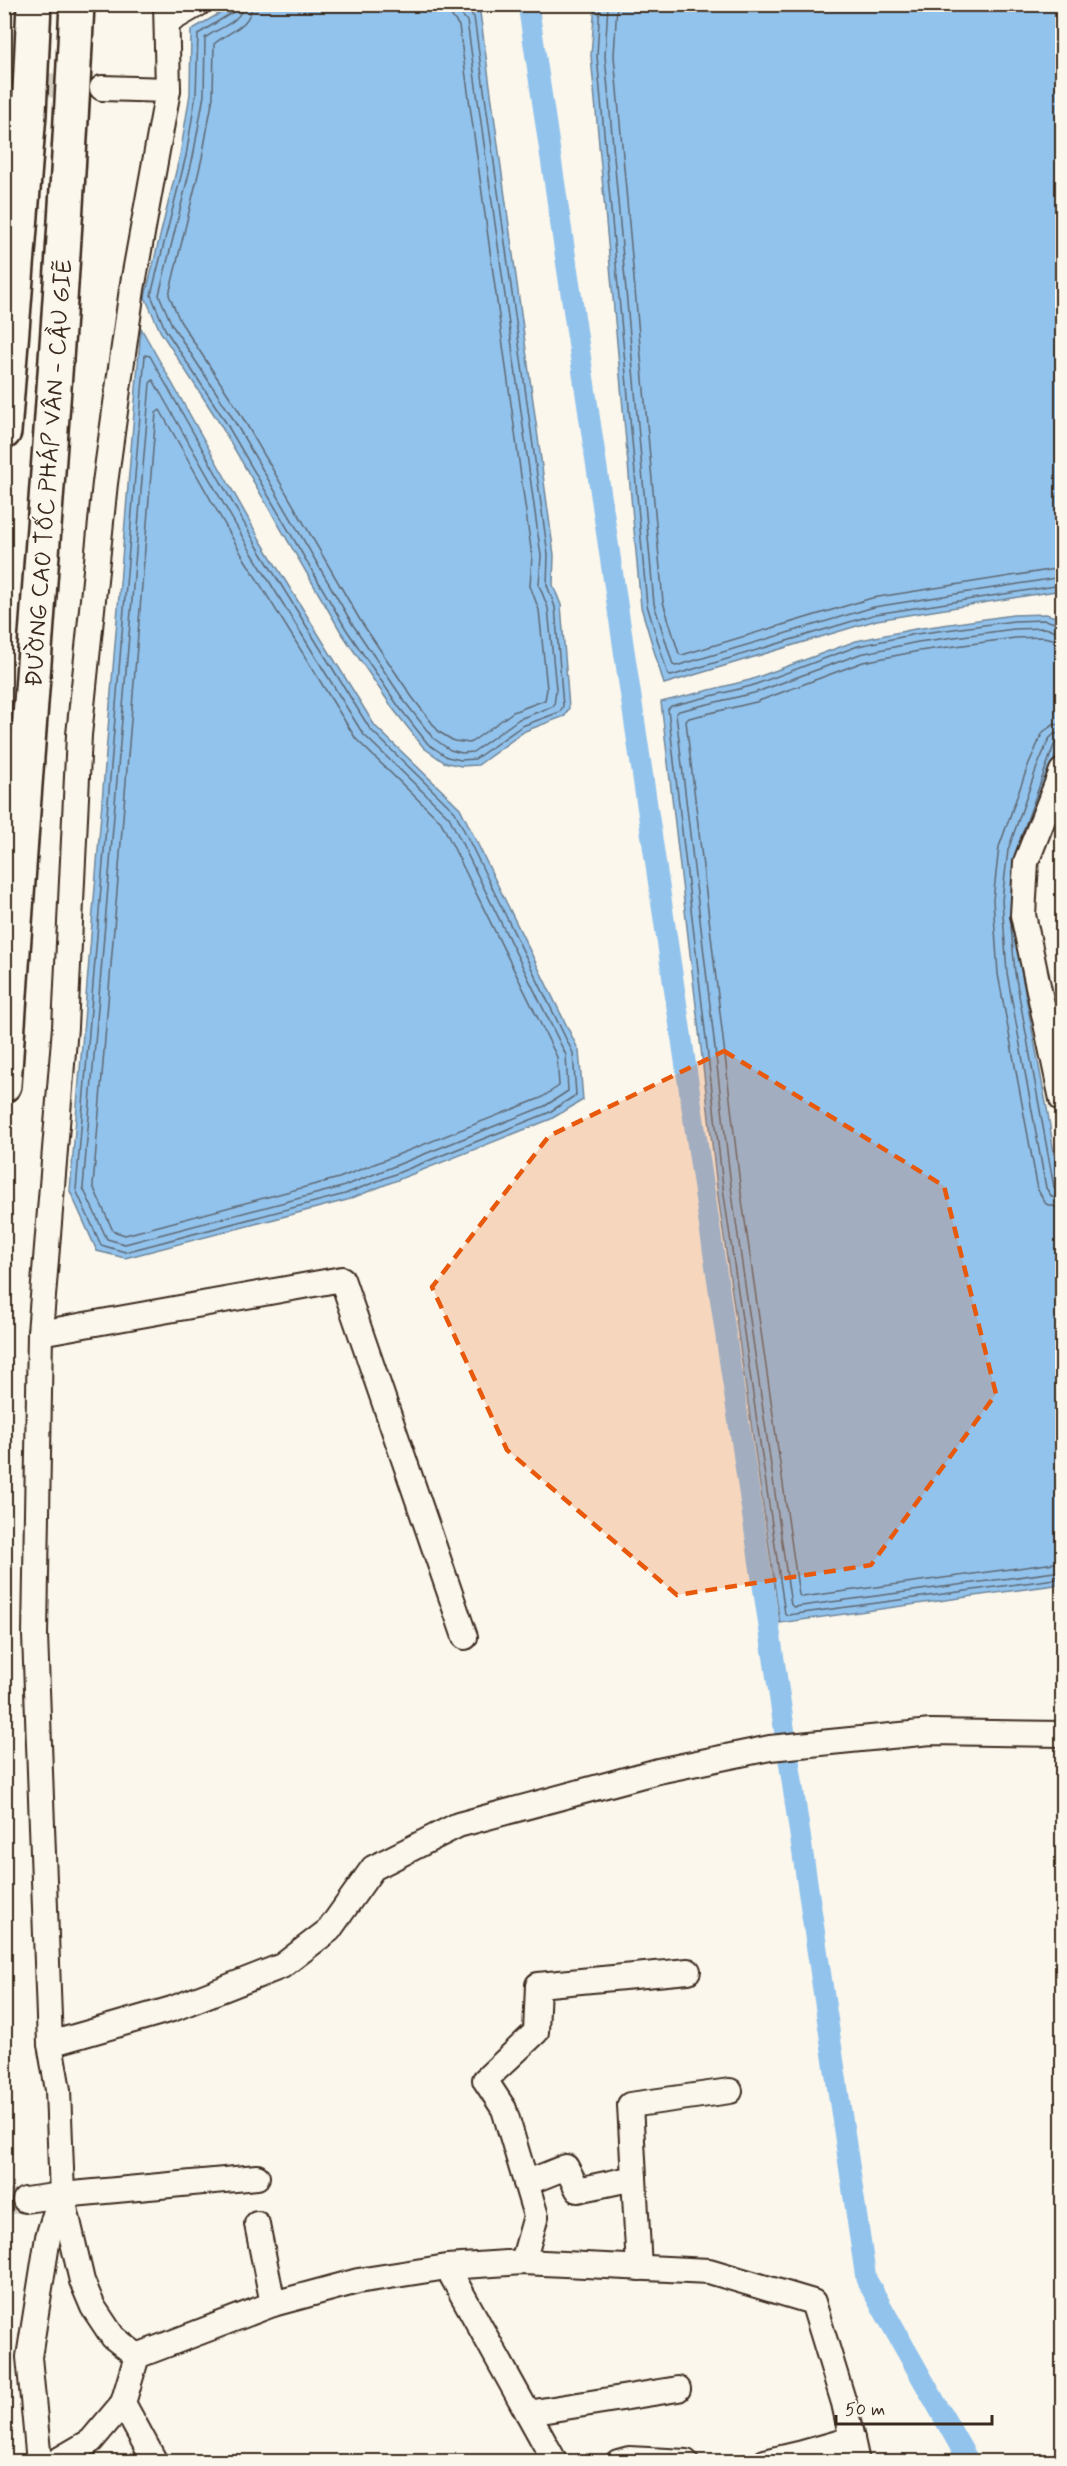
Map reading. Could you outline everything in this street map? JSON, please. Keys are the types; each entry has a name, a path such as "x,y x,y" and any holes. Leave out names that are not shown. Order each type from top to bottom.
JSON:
{"highway":[{"name":"ĐƯỜNG CAO TỐC PHÁP VÂN - CẦU GIẼ","path":"4,432 29,113 34,4"},
{"name":"ĐƯỜNG CAO TỐC PHÁP VÂN - CẦU GIẼ","path":"4,1085 17,883 46,517 77,4"}],"street":[{"path":"137,2356 113,2337 93,2307 82,2281 62,2195 58,2090 50,2044 35,1635 40,1333 65,1027 79,735 105,483 131,300 168,90 167,13 198,4"},
{"path":"102,88 168,90"},
{"path":"1062,771 1026,862 1023,915 1062,1099"},
{"path":"40,1333 342,1279 465,1637"},
{"path":"50,2044 172,2009 282,1966 329,1930 373,1868 458,1825 658,1771 770,1748 931,1732 1062,1734"},
{"path":"524,2262 536,2216 504,2109 485,2080 536,2032 538,1985 688,1971"},
{"path":"639,2268 630,2105 730,2091"},
{"path":"526,2183 566,2167 578,2190 634,2178"},
{"path":"25,2200 257,2176"},
{"path":"39,2462 29,2357 48,2237 62,2195"},
{"path":"257,2224 273,2304"},
{"path":"137,2356 273,2304 358,2281 447,2267 524,2262 709,2271 813,2302 844,2403 855,2450 799,2454 765,2462"},
{"path":"447,2267 555,2462"},
{"path":"55,2462 91,2441 123,2403 137,2356"},
{"path":"528,2413 678,2389"},
{"path":"123,2403 155,2462"},
{"path":"618,2462 669,2460 686,2462"}],"highlighted area":[{"path":"724,1051 944,1186 996,1394 871,1565 677,1595 507,1450 432,1287 549,1136"}],"water":[{"path":"469,4 480,13 554,555 553,585 561,605 569,708 565,716 525,731 478,765 461,766 444,762 424,748 394,710 341,632 217,419 160,331 145,297 180,155 190,94 191,30 234,5"},
{"path":"595,4 1062,5 1062,590 877,620 664,684 641,607 591,56"},
{"path":"141,328 262,543 375,726 460,808 579,1051 583,1100 551,1119 347,1200 125,1258 97,1251 70,1191"},
{"path":"1046,614 1062,619 1062,740 1050,771 1016,901 1021,971 1048,1114 1062,1204 1062,1584 780,1623 718,1196 661,702 750,680 856,641 915,629 1013,615"}],"waterway":[{"path":"528,4 866,2279 969,2462"}],"tunnel":[{"path":"4,82 89,88"},
{"path":"4,2203 25,2200"}]}
